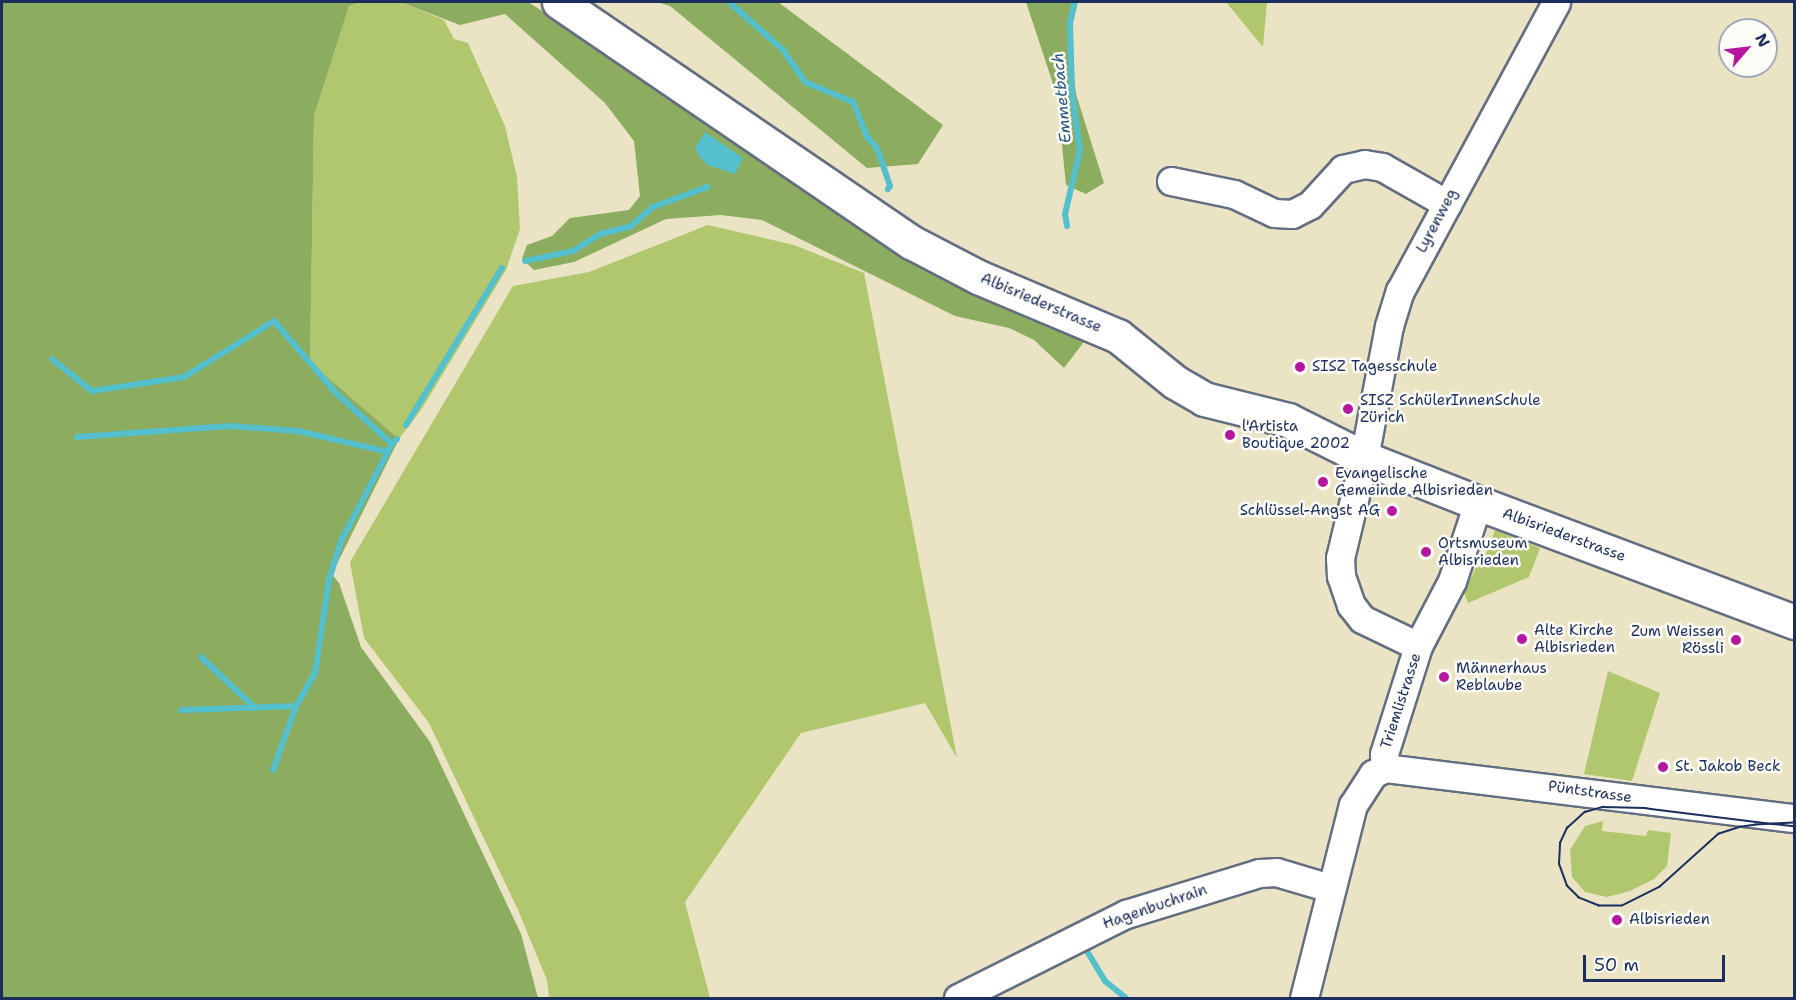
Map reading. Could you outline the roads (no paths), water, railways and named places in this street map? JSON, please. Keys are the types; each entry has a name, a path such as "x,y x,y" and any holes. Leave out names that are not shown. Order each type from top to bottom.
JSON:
{"main road":[{"name":"Albisriederstrasse","path":"559,2 936,257 1118,336 1175,382 1204,399 1288,420 1365,458 1794,622"}],"street":[{"name":"Lyrenweg","path":"1418,646 1362,619 1351,605 1341,576 1340,558 1365,458 1389,326 1400,291 1556,2"},
{"path":"1171,181 1234,194 1274,213 1292,214 1310,205 1343,168 1364,164 1382,167 1447,204"},
{"name":"Triemlistrasse","path":"1304,999 1330,888 1353,805 1373,774 1385,768 1384,754 1418,646 1452,581 1478,503"},
{"name":"Püntstrasse","path":"1385,768 1794,818"},
{"name":"Hagenbuchrain","path":"958,999 1126,914 1259,873 1276,872 1330,888"}],"water":[{"path":"705,132 743,158 735,174 707,165 700,157 695,148"}],"waterway":[{"path":"729,2 783,50 805,82 853,102 867,137 877,148 890,186 888,189"},
{"name":"Emmetbach","path":"1067,226 1065,214 1080,150 1072,93 1070,23 1075,2"},
{"path":"525,261 573,251 600,234 631,226 653,207 707,187"},
{"path":"406,425 502,268"},
{"path":"52,359 92,391 184,377 274,321 335,392 392,444 397,439"},
{"path":"77,437 230,426 298,431 388,452"},
{"path":"273,770 296,706 315,673 329,580 341,541 392,444"},
{"path":"201,657 254,707"},
{"path":"181,710 296,706"},
{"path":"1087,951 1105,981 1126,998"}],"tram line":[{"path":"1794,823 1774,824 1756,825 1741,827 1719,834 1660,887 1622,906 1599,906 1579,898 1567,886 1559,864 1560,843 1567,828 1585,812 1603,807 1645,808 1774,824 1794,826"}],"place":[{"name":"SISZ Tagesschule","path":"1300,367"},
{"name":"SISZ SchülerInnenSchule Zürich","path":"1348,409"},
{"name":"l'Artista Boutique 2002","path":"1230,435"},
{"name":"Evangelische Gemeinde Albisrieden","path":"1323,482"},
{"name":"Schlüssel-Angst AG","path":"1392,511"},
{"name":"Ortsmuseum Albisrieden","path":"1426,552"},
{"name":"Alte Kirche Albisrieden","path":"1522,639"},
{"name":"Zum Weissen Rössli","path":"1736,640"},
{"name":"Männerhaus Reblaube","path":"1444,677"},
{"name":"St. Jakob Beck","path":"1663,767"},
{"name":"Albisrieden","path":"1617,920"}]}
